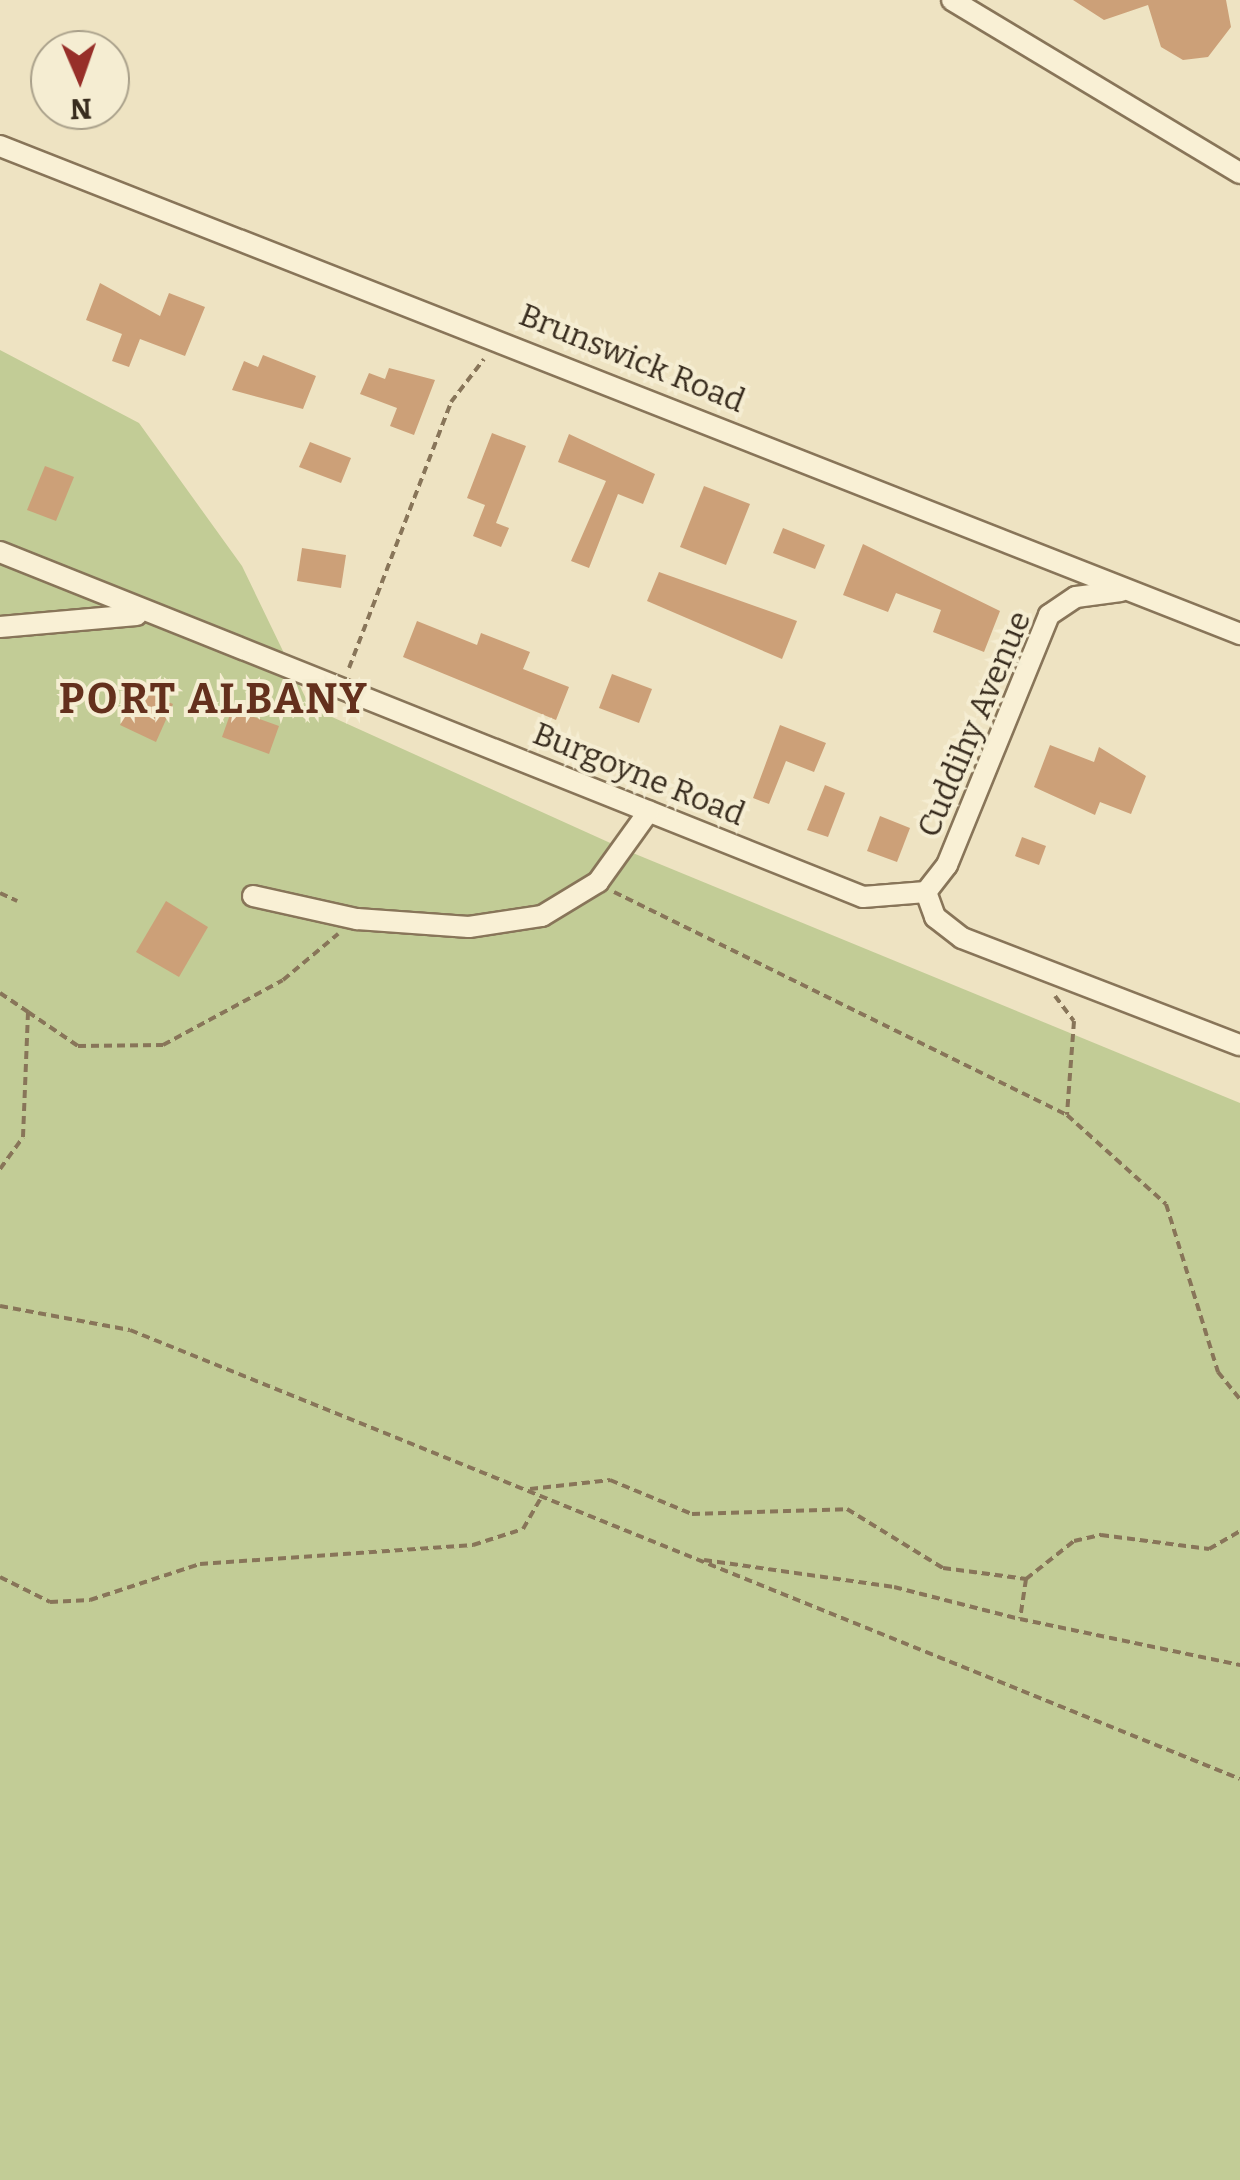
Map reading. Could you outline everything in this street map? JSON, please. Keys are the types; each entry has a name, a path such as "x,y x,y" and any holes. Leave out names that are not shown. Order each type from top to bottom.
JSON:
{"street":[{"path":"952,0 1240,173"},
{"name":"Brunswick Road","path":"0,146 527,348 1240,634"},
{"name":"Burgoyne Road","path":"0,552 148,615 863,898 926,892"},
{"name":"Cuddihy Avenue","path":"926,892 947,866 1048,616 1105,588 1148,596"},
{"path":"0,627 148,615"},
{"path":"254,896 357,918 505,921 542,916 598,882 649,811"},
{"path":"926,892 935,917 962,938 1240,1045"}],"path":[{"path":"345,680 458,390 472,366 527,348"},
{"path":"598,882 1066,1114 1166,1204 1218,1372 1240,1399"},
{"path":"0,892 17,901"},
{"path":"0,993 78,1046 163,1045 282,980 357,918"},
{"path":"1038,988 1074,1021 1066,1114"},
{"path":"0,1169 23,1136 28,1012"},
{"path":"0,1306 130,1330 1240,1779"},
{"path":"525,1490 610,1480 692,1514 848,1509 943,1568 1026,1579"},
{"path":"0,1577 50,1602 90,1600 200,1564 474,1544 523,1529 542,1496"},
{"path":"1020,1620 1026,1579 1074,1541 1101,1535 1209,1548 1240,1531"},
{"path":"699,1560 877,1584 1020,1620 1240,1666"}],"green space":[{"path":"0,350 139,423 242,566 310,707 628,851 1240,1103 1240,2180 0,2180"}],"building":[{"path":"1073,0 1226,0 1231,27 1208,57 1183,60 1161,47 1148,5 1104,20"},
{"path":"100,283 160,316 169,293 205,307 185,356 140,339 129,367 112,361 122,334 86,320"},
{"path":"263,355 316,376 303,409 232,390 244,361 258,367"},
{"path":"389,368 435,380 414,435 390,426 397,408 360,394 369,373 385,379"},
{"path":"492,433 526,446 496,523 509,528 501,547 473,536 485,505 467,498"},
{"path":"569,434 655,474 643,504 618,494 589,568 571,561 606,481 558,462"},
{"path":"310,442 351,458 341,483 299,467"},
{"path":"45,466 74,477 56,521 27,510"},
{"path":"704,486 750,504 726,565 680,547"},
{"path":"783,528 825,545 815,569 773,553"},
{"path":"863,544 1000,611 984,652 933,632 941,610 896,593 888,612 843,595"},
{"path":"302,548 346,555 341,588 297,581"},
{"path":"659,572 797,621 782,659 647,601"},
{"path":"417,621 477,645 481,633 530,652 523,669 569,687 556,720 403,657"},
{"path":"612,674 652,689 639,723 599,708"},
{"path":"138,688 173,704 156,742 120,725"},
{"path":"232,709 279,726 269,754 222,737"},
{"path":"780,725 826,743 814,772 786,761 769,804 753,798"},
{"path":"1050,745 1094,762 1099,747 1146,776 1131,814 1100,802 1095,815 1034,787"},
{"path":"825,785 845,793 828,837 807,830"},
{"path":"880,816 910,828 897,862 867,851"},
{"path":"1022,837 1046,846 1039,865 1015,856"},
{"path":"166,901 208,927 179,977 136,952"}],"district":[{"name":"PORT ALBANY","path":"214,699"}]}
